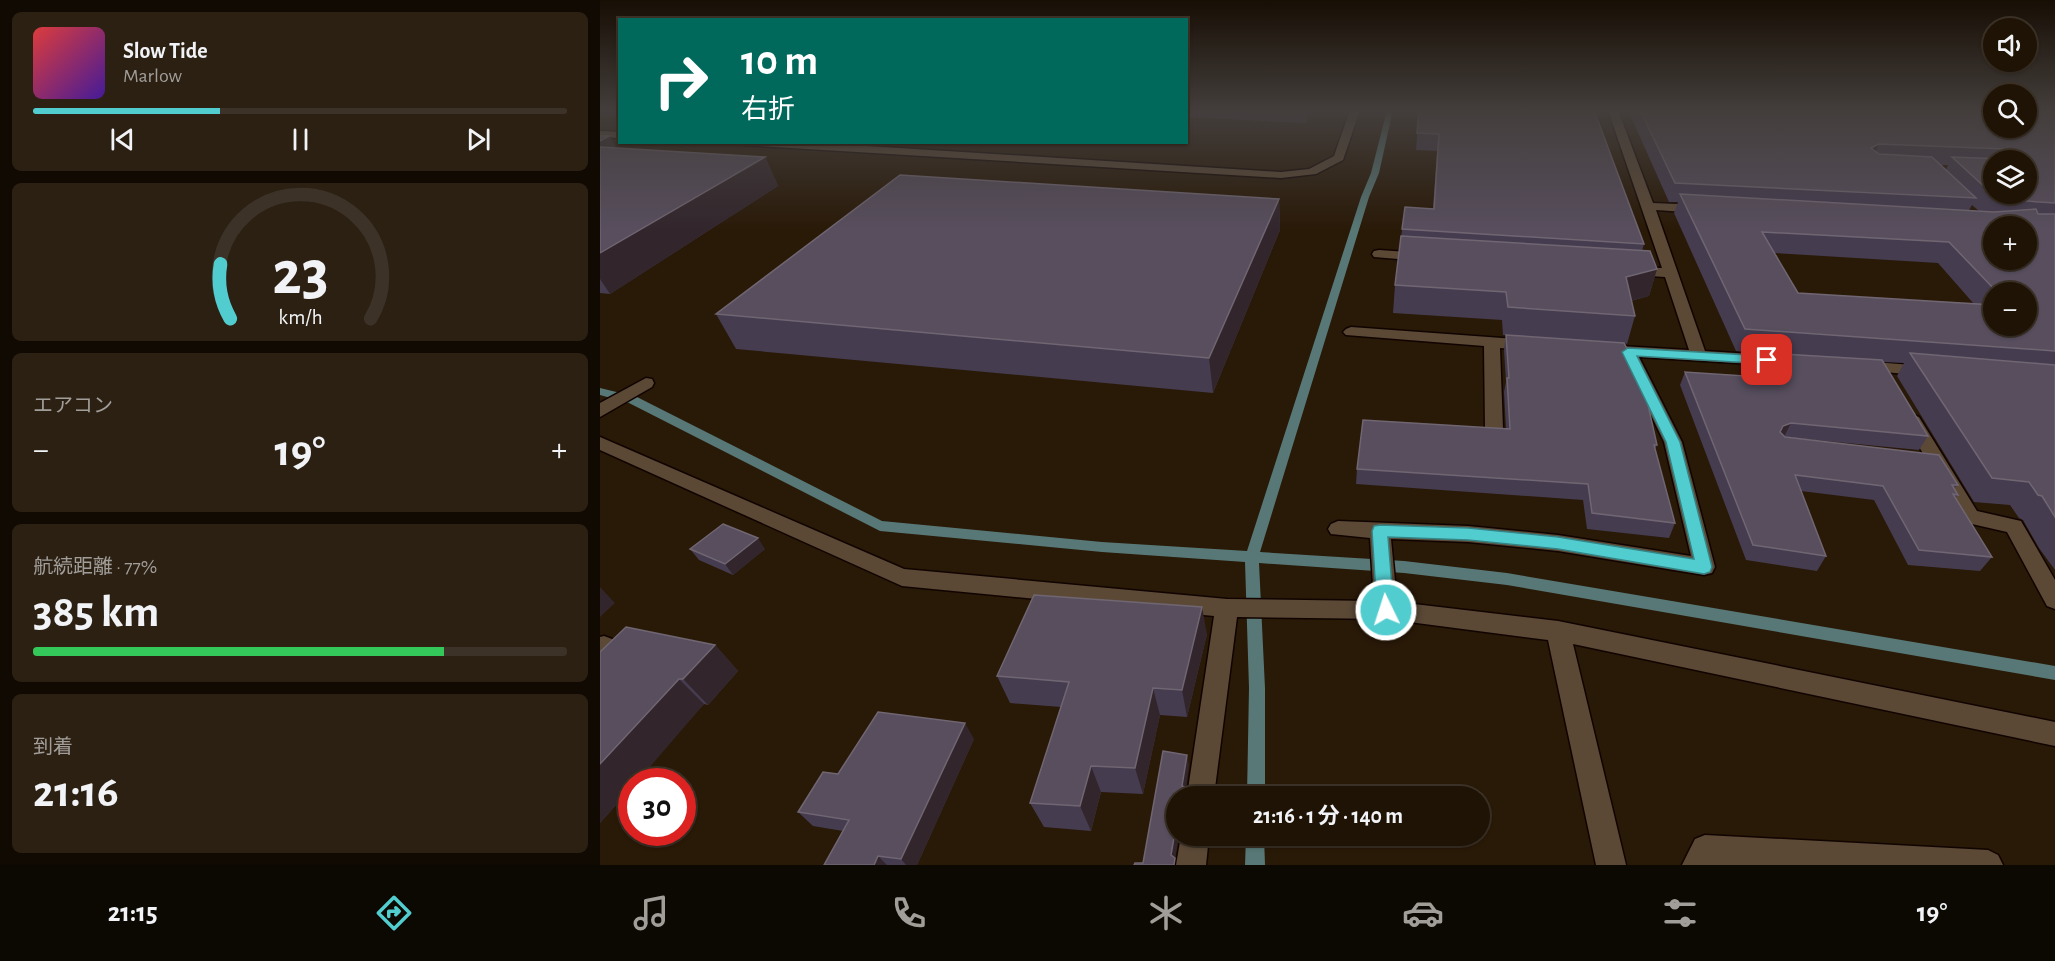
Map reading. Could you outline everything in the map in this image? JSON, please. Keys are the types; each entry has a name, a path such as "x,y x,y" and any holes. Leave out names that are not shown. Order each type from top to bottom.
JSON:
{"street":[{"path":"879,150 1281,175 1312,172 1339,158 1342,150"},
{"path":"1628,150 1699,356"},
{"path":"1648,206 1708,209"},
{"path":"1379,254 1437,258"},
{"path":"1612,269 1671,273"},
{"path":"1351,332 1549,346"},
{"path":"1492,342 1494,429"},
{"path":"1583,348 1789,361"},
{"path":"1338,529 1468,534 1558,543 1704,567 1673,442 1628,352"},
{"path":"1846,364 1939,372"},
{"path":"1881,368 1892,386"},
{"path":"600,411 646,382"},
{"path":"1903,405 1970,517 2014,526 2055,600"},
{"path":"600,443 902,577 1227,608 1386,610 1558,631 2055,734"},
{"path":"1912,459 1936,461"},
{"path":"1380,531 1386,610"},
{"path":"1201,786 1227,608"},
{"path":"1558,631 1611,865"},
{"path":"1191,865 1194,846"},
{"path":"1696,865 1705,849 1988,865"}],"building":[{"path":"600,150 656,150 765,157 600,253"},
{"path":"1438,150 1609,150 1644,244 1402,229 1405,207 1434,209"},
{"path":"1659,150 1874,150 1879,154 1932,157 1976,198 1675,183"},
{"path":"2037,150 2055,150 2055,203 2037,202"},
{"path":"1952,157 1983,158 1983,185"},
{"path":"900,175 1279,199 1209,358 716,314"},
{"path":"1680,194 1994,212 2036,209 2038,214 2055,214 2055,351 1745,329","holes":["1762,232 1949,242 1987,282 2037,282 2037,336 1983,336 1983,304 1798,293"]},
{"path":"1401,236 1650,251 1657,269 1626,277 1635,316 1508,307 1506,292 1395,285"},
{"path":"1506,335 1624,343 1642,378 1657,445 1654,445 1675,523 1592,513 1588,484 1357,469 1363,420 1510,429"},
{"path":"1748,352 1882,360 1928,436 1791,423 1783,426 1780,432 1785,437 1939,455 1958,485 1952,485 1958,495 1953,494 1992,557 1919,550 1883,486 1795,475 1826,556 1753,545 1685,372 1760,377"},
{"path":"1910,353 2055,365 2055,517 2042,496 2038,495 2029,482 1992,478"},
{"path":"723,524 758,538 725,564 690,549"},
{"path":"1034,595 1202,607 1182,690 1153,688 1135,768 1091,766 1080,806 1030,803 1069,682 997,676"},
{"path":"626,627 715,645 683,679 679,679 600,764 600,652"},
{"path":"878,712 965,723 901,859 878,856 874,865 824,865 849,820 798,812 823,772 838,774"},
{"path":"1163,751 1187,755 1182,786 1166,786 1166,846 1173,846 1171,855 1175,858 1174,865 1134,865 1143,863"}],"waterway":[{"path":"1252,557 1380,150"},
{"path":"600,391 633,400 880,526 1102,547 1252,557"},
{"path":"1252,557 1404,567 1507,579 2055,673"},
{"path":"1252,557 1257,688 1256,786"},
{"path":"1255,846 1255,865"}],"route":[{"path":"1386,610 1380,531 1468,534 1558,543 1704,567 1673,442 1628,352 1767,360"}]}
